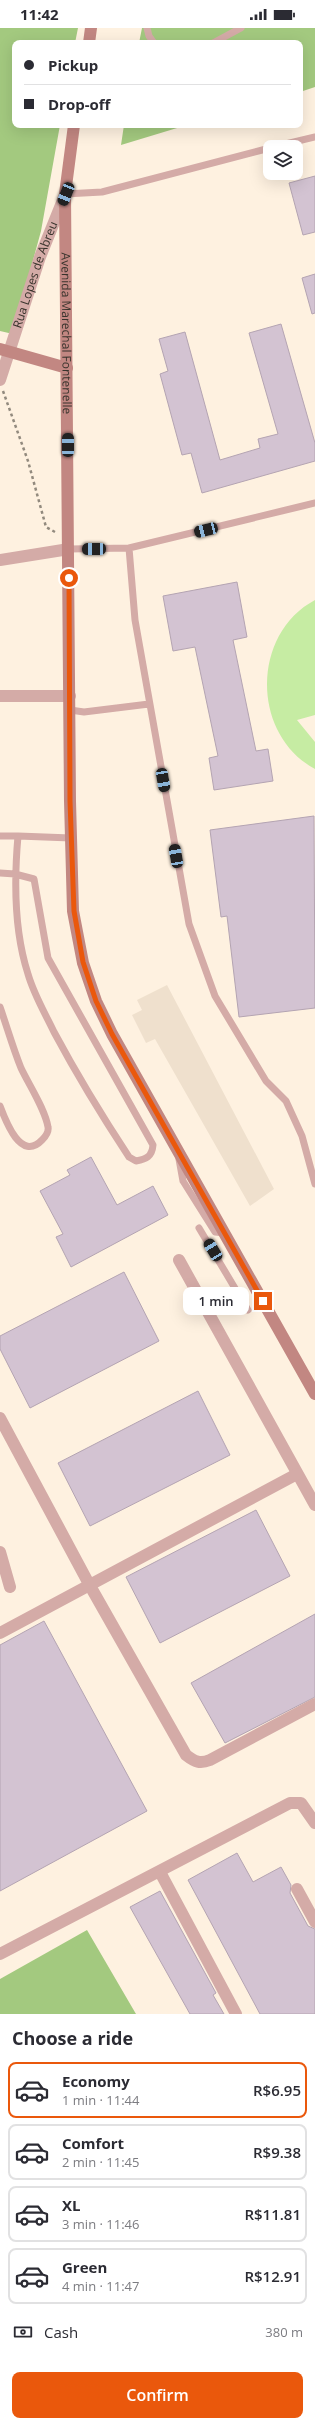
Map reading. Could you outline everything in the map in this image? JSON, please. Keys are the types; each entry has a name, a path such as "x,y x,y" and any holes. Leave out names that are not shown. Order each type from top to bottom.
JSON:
{"main road":[{"path":"89,40 90,28"},
{"name":"Avenida Marechal Fontenelle","path":"74,128 66,194 71,838 74,911 83,962 94,995 112,1034 178,1150 220,1232 315,1394"},
{"path":"4,350 67,368"}],"street":[{"name":"Rua Lopes de Abreu","path":"1,385 4,350 66,194"},
{"path":"0,560 69,549"},
{"path":"0,696 70,696"},
{"path":"179,1260 315,1504"},
{"path":"0,1418 88,1584 186,1755 194,1761 202,1763 210,1760 315,1704"},
{"path":"0,1633 88,1584 297,1474"},
{"path":"0,1552 10,1587"},
{"path":"0,1954 290,1803 302,1803 315,1823"},
{"path":"160,1872 236,2014"},
{"path":"297,1889 315,1922"}],"lane":[{"path":"147,28 148,36 151,40"},
{"path":"219,40 241,28"},
{"path":"302,140 315,137"},
{"path":"66,194 102,192 263,150"},
{"path":"69,549 129,548 315,503"},
{"path":"129,548 131,594 149,704 189,924 215,996 266,1081 286,1101 302,1136 315,1184"},
{"path":"70,710 84,712 149,704"},
{"path":"0,836 71,838"},
{"path":"0,873 15,874 34,879 48,958 153,1145 152,1153 147,1159 136,1161 129,1156 82,1084 35,994 27,973 20,935 15,874 18,836"},
{"path":"0,1007 21,1066 47,1122 47,1134 41,1142 30,1147 24,1146 18,1142 0,1106"},
{"path":"199,1228 248,1310"},
{"path":"206,1238 220,1232"}],"path":[{"path":"1,385 28,461 46,527 69,537"}],"shaded area":[{"path":"167,985 274,1189 250,1206 155,1039 146,1043 132,1015 142,1010 137,1000"}],"green space":[{"path":"0,28 78,28 76,40 12,40 12,128 59,128 41,231 13,334 0,331"},
{"path":"142,28 315,28 315,87 303,91 303,40 140,40"},
{"path":"124,128 177,128 121,145"},
{"path":"315,600 315,715 297,720 315,742 315,769 294,753 279,733 270,709 267,684 270,659 279,636 294,616"},
{"path":"87,1930 136,2014 0,2014 0,1979"}],"building":[{"path":"315,176 315,232 303,235 289,183"},
{"path":"315,274 315,313 312,314 302,278"},
{"path":"281,324 315,443 315,461 202,493 191,453 182,455 160,374 168,371 159,339 185,332 220,460 260,448 258,439 278,434 249,333"},
{"path":"237,582 247,637 233,640 256,751 268,749 273,781 214,790 209,758 218,756 195,647 173,651 163,596"},
{"path":"314,816 315,1008 239,1017 227,916 221,917 210,830"},
{"path":"91,1157 117,1205 153,1186 168,1215 71,1267 56,1237 63,1234 40,1191 70,1175 67,1170"},
{"path":"124,1272 159,1341 30,1408 0,1349 0,1336"},
{"path":"198,1391 230,1455 90,1526 58,1463"},
{"path":"256,1510 290,1576 160,1643 126,1577"},
{"path":"315,1614 315,1697 225,1743 191,1683"},
{"path":"44,1621 147,1811 0,1891 0,1645"},
{"path":"237,1853 253,1882 281,1867 291,1885 290,1893 308,1926 315,1929 315,2014 260,2014 188,1880"},
{"path":"160,1891 216,1993 213,1995 224,2014 190,2014 130,1907"}],"route":[{"path":"69,578 70,801 74,911 83,962 96,1001 112,1034 263,1301"}]}
